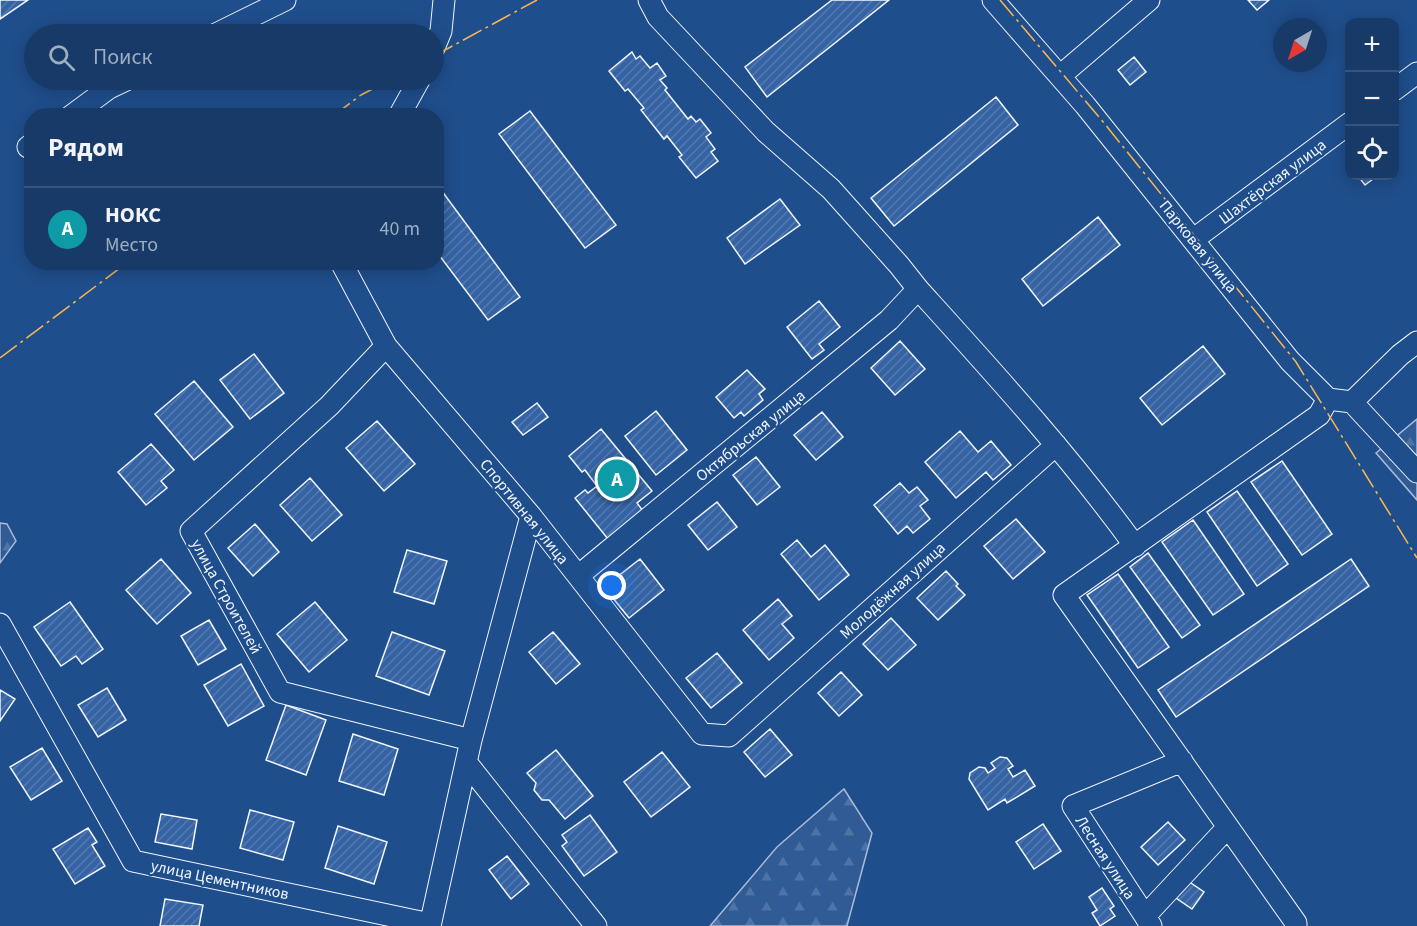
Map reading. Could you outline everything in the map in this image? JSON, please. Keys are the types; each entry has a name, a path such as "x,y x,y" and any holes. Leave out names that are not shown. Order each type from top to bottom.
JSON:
{"street":[{"path":"236,24 285,0"},
{"path":"442,24 444,0"},
{"path":"649,0 665,25 766,132 831,189 899,265 1056,445 1107,506 1135,546"},
{"name":"Парковая улица","path":"993,0 1060,76 1194,239 1290,361 1328,399"},
{"path":"1060,76 1149,0"},
{"path":"1399,87 1417,73"},
{"path":"82,108 106,90"},
{"path":"403,108 413,90"},
{"name":"Шахтёрская улица","path":"1194,239 1346,126"},
{"name":"Спортивная улица","path":"345,270 386,346 531,516 702,734 729,736"},
{"name":"Октябрьская улица","path":"578,576 889,320 918,289"},
{"path":"1353,402 1400,355 1417,342"},
{"name":"улица Строителей","path":"386,346 329,406 191,531 280,692 471,740"},
{"path":"1296,926 1065,595 1319,415 1328,399 1353,402 1417,472"},
{"name":"Молодёжная улица","path":"729,736 1056,445"},
{"path":"430,925 471,740 531,516"},
{"name":"улица Цементников","path":"0,624 133,861 430,925"},
{"name":"Лесная улица","path":"1182,761 1073,806 1148,921 1228,827"},
{"path":"466,762 596,926"}],"green space":[{"path":"1417,419 1417,500 1376,453"},
{"path":"0,523 7,524 16,541 0,563"},
{"path":"844,789 872,833 847,926 710,926 777,847"}],"building":[{"path":"0,0 28,0 0,19"},
{"path":"832,0 889,0 767,97 745,67"},
{"path":"1248,0 1269,0 1257,10"},
{"path":"632,52 636,59 640,56 650,68 657,63 666,76 660,80 667,88 665,90 688,119 691,116 696,122 700,119 711,133 706,137 715,149 711,152 718,161 696,178 679,157 682,155 667,136 664,139 641,110 644,108 628,89 625,91 609,71"},
{"path":"1134,57 1146,72 1130,85 1118,70"},
{"path":"996,97 1018,125 894,226 871,198"},
{"path":"530,111 616,225 585,248 499,134"},
{"path":"1361,180 1372,180 1365,185"},
{"path":"444,194 520,297 488,320 444,262"},
{"path":"780,199 800,225 745,264 727,238"},
{"path":"1098,217 1120,245 1043,306 1022,279"},
{"path":"819,301 840,327 819,344 824,350 812,359 787,327"},
{"path":"900,341 925,369 895,395 871,368"},
{"path":"1203,346 1225,374 1162,425 1140,398"},
{"path":"254,354 284,393 250,419 220,380"},
{"path":"747,370 765,389 759,394 763,400 744,416 741,412 734,418 716,397"},
{"path":"194,381 233,427 194,460 155,414"},
{"path":"537,403 548,417 523,435 512,422"},
{"path":"656,411 687,450 656,475 625,436"},
{"path":"822,412 843,437 816,460 794,435"},
{"path":"377,421 415,464 384,491 346,448"},
{"path":"601,429 652,491 637,503 643,511 608,539 575,498 585,490 588,493 597,486 585,470 582,472 569,456"},
{"path":"960,431 978,452 991,441 1011,465 993,480 986,472 956,498 925,462"},
{"path":"151,444 174,470 161,481 167,488 146,505 118,472"},
{"path":"756,457 780,487 757,505 733,475"},
{"path":"1282,461 1332,534 1302,555 1251,482"},
{"path":"310,478 342,515 312,541 280,505"},
{"path":"900,483 909,493 917,487 928,500 920,506 930,519 913,533 907,526 898,534 874,505"},
{"path":"1237,491 1288,564 1257,586 1207,512"},
{"path":"717,502 737,527 708,550 688,525"},
{"path":"1016,519 1045,552 1013,579 984,546"},
{"path":"1193,520 1244,594 1213,615 1162,542"},
{"path":"255,524 279,552 253,576 228,548"},
{"path":"797,540 811,557 825,545 849,575 819,600 781,554"},
{"path":"407,550 447,561 434,604 394,592"},
{"path":"1148,553 1200,625 1182,638 1130,567"},
{"path":"161,559 191,593 157,624 126,590"},
{"path":"640,559 664,590 629,618 604,587"},
{"path":"1351,559 1369,586 1176,717 1158,690"},
{"path":"946,571 965,595 938,620 917,598"},
{"path":"1118,574 1169,647 1138,668 1087,595"},
{"path":"778,599 792,616 782,624 794,638 769,660 743,630"},
{"path":"70,602 103,649 82,664 76,656 61,666 34,627"},
{"path":"315,602 347,640 309,672 277,634"},
{"path":"891,618 916,645 888,670 863,644"},
{"path":"209,620 226,649 198,665 181,636"},
{"path":"392,632 445,651 429,695 376,676"},
{"path":"553,632 580,664 556,684 529,652"},
{"path":"717,653 742,683 711,708 686,678"},
{"path":"241,664 264,706 228,726 204,685"},
{"path":"841,672 862,695 839,716 818,693"},
{"path":"107,688 126,720 98,737 78,705"},
{"path":"0,690 15,699 0,721"},
{"path":"286,705 326,720 306,775 266,760"},
{"path":"770,729 792,755 765,777 744,752"},
{"path":"353,734 398,749 384,795 339,781"},
{"path":"42,748 62,781 31,800 10,767"},
{"path":"556,750 593,796 565,819 549,800 542,800 534,790 536,783 527,773"},
{"path":"662,752 690,787 651,817 624,782"},
{"path":"1000,757 1007,758 1013,766 1008,769 1013,777 1025,770 1035,786 1007,803 1005,799 988,810 969,779 970,773 979,767 985,768 988,773 995,768 991,763"},
{"path":"250,810 294,822 283,860 240,848"},
{"path":"161,814 197,820 192,849 155,842"},
{"path":"590,815 617,852 584,876 562,846 567,842 562,835"},
{"path":"1168,822 1185,840 1158,865 1141,847"},
{"path":"1043,824 1061,851 1034,869 1016,842"},
{"path":"338,826 387,842 374,884 325,868"},
{"path":"88,828 97,842 92,845 105,866 75,884 53,849"},
{"path":"507,856 529,884 511,899 489,870"},
{"path":"1188,881 1204,892 1192,909 1176,898"},
{"path":"1102,888 1114,906 1110,909 1115,916 1100,926 1092,913 1097,910 1089,897"},
{"path":"165,899 203,905 199,926 160,926"}],"power":[{"path":"444,51 537,0"},
{"path":"1000,0 1104,123 1296,362 1417,558"},
{"path":"344,108 371,90"},
{"path":"0,358 117,270"}],"place":[{"name":"НОКС","path":"617,479"}]}
